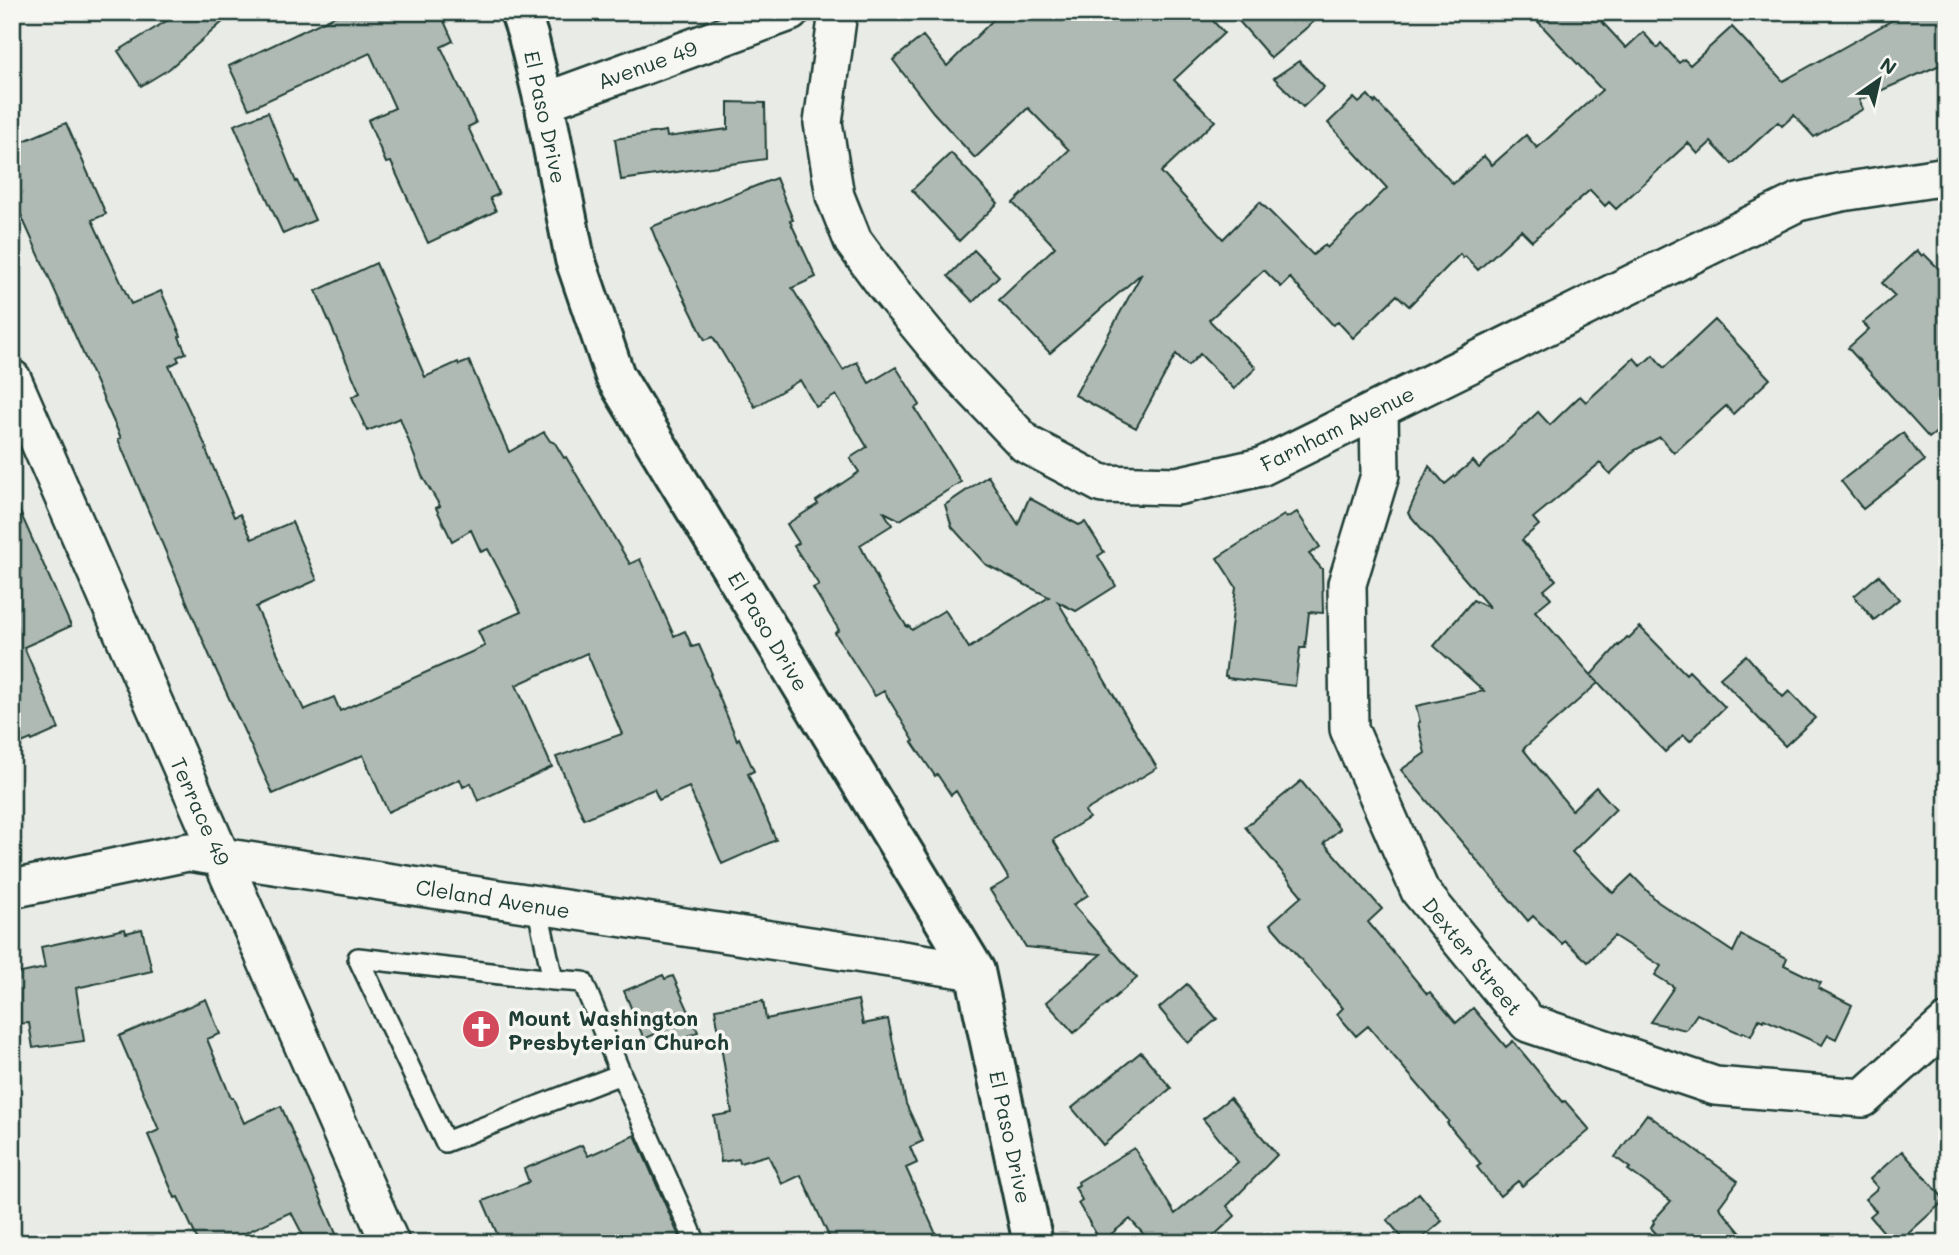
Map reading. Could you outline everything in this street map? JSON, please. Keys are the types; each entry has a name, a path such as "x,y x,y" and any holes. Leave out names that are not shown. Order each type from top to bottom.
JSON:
{"street":[{"name":"El Paso Drive","path":"520,12 544,102 575,260 615,376 975,971 1033,1243"},
{"name":"Avenue 49","path":"544,102 790,12"},
{"name":"Farnham Avenue","path":"838,12 823,123 835,195 853,241 953,367 1026,444 1102,484 1177,486 1261,467 1798,202 1842,192 1947,176"},
{"name":"Terrace 49","path":"12,379 390,1243"},
{"name":"Dexter Street","path":"1379,408 1380,475 1347,584 1349,729 1420,891 1528,1023 1714,1086 1863,1098 1947,1023"},
{"name":"Cleland Avenue","path":"12,888 188,852 975,971"}],"lane":[{"path":"537,905 552,980"},
{"path":"621,1074 445,1142 358,958 583,982 696,1243"}],"building":[{"path":"181,12 234,12 169,69 141,86 118,51"},
{"path":"343,12 440,12 453,41 441,47 476,123 468,127 499,194 490,198 496,211 428,243 391,162 386,163 368,120 395,108 370,53 249,109 229,66"},
{"path":"1001,12 1205,12 1224,33 1174,80 1215,121 1161,172 1223,239 1260,202 1313,255 1325,245 1327,248 1387,188 1328,123 1354,98 1359,103 1368,95 1375,103 1376,101 1453,184 1484,156 1492,165 1526,135 1537,148 1602,90 1529,12 1593,12 1626,48 1643,32 1657,48 1661,43 1679,63 1684,59 1690,65 1732,27 1783,81 1907,12 1947,12 1947,62 1859,100 1863,109 1814,137 1794,115 1782,126 1778,122 1732,164 1711,142 1698,154 1688,143 1616,209 1609,202 1605,206 1590,190 1532,241 1521,230 1478,270 1460,254 1409,306 1397,295 1353,338 1338,322 1333,325 1290,278 1281,287 1264,270 1209,320 1256,368 1234,389 1200,354 1188,366 1176,354 1136,428 1075,395 1142,273 1050,353 999,300 1055,247 1013,203 1069,150 1028,108 975,158 933,112 893,60 923,36 947,66"},
{"path":"1231,12 1325,12 1271,58"},
{"path":"1299,61 1324,87 1303,107 1274,78"},
{"path":"728,102 765,103 766,159 621,180 615,139 666,131 667,137 728,129"},
{"path":"268,112 296,182 315,220 283,234 234,125"},
{"path":"66,123 106,214 92,220 131,304 161,291 181,336 179,337 186,353 177,357 179,361 169,366 234,517 240,514 252,539 292,522 317,580 256,607 304,710 334,697 340,711 485,646 478,631 521,612 488,549 481,552 471,530 452,541 436,508 440,506 422,476 400,418 367,431 352,397 360,393 316,291 376,263 425,377 458,362 459,365 469,361 509,452 544,432 564,458 566,457 630,564 640,559 674,636 685,631 692,647 699,645 737,740 739,738 754,771 748,774 776,840 722,864 689,787 659,800 654,789 584,819 556,757 622,734 587,653 516,685 552,767 478,801 471,783 463,787 460,779 388,812 363,755 273,794 211,659 118,439 121,438 12,195 12,146"},
{"path":"951,153 998,203 959,241 912,190"},
{"path":"776,178 793,220 790,221 816,277 792,288 843,370 857,362 869,383 896,367 920,405 915,408 961,482 900,520 884,512 892,525 860,545 907,627 912,630 945,610 969,648 1049,597 985,564 952,527 945,505 988,476 1018,524 1029,498 1079,525 1085,522 1104,552 1098,556 1116,586 1076,611 1058,602 1157,768 1085,811 1089,818 1053,840 1088,895 1073,905 1137,978 1074,1033 1046,1002 1101,954 1026,947 990,890 1009,879 956,791 951,795 912,742 914,741 884,691 875,696 835,633 839,630 813,588 819,585 794,546 799,543 787,524 859,472 850,458 867,447 836,395 816,407 800,380 755,407 713,337 705,340 651,227"},
{"path":"974,250 999,276 973,302 948,276"},
{"path":"1917,250 1947,277 1947,424 1929,438 1848,348 1869,329 1863,323 1895,296 1882,283"},
{"path":"1715,320 1770,379 1733,414 1726,406 1674,453 1660,437 1635,450 1610,474 1600,463 1533,518 1539,525 1522,540 1556,580 1544,590 1551,598 1535,611 1591,675 1618,645 1640,627 1686,674 1689,671 1725,707 1690,741 1684,735 1665,752 1592,676 1598,683 1523,749 1572,810 1596,787 1616,809 1572,852 1613,893 1632,875 1658,902 1733,952 1741,935 1787,958 1784,965 1821,983 1818,988 1852,1005 1836,1039 1828,1035 1822,1045 1764,1019 1759,1019 1751,1036 1697,1014 1686,1030 1650,1022 1674,987 1655,975 1661,966 1614,936 1588,962 1565,941 1562,944 1533,916 1528,921 1401,770 1425,753 1416,706 1484,691 1434,646 1473,600 1490,608 1408,513 1429,466 1445,484 1473,461 1479,468 1538,412 1550,425 1580,396 1586,402 1634,358 1641,366 1653,355 1664,368"},
{"path":"1903,433 1924,461 1863,509 1841,481"},
{"path":"12,494 71,626 24,647 59,729 12,747"},
{"path":"1297,512 1320,547 1309,554 1322,569 1323,613 1309,612 1305,648 1300,648 1295,686 1227,678 1225,676 1236,587 1217,558 1284,515 1286,518"},
{"path":"1879,575 1899,599 1874,620 1854,596"},
{"path":"1746,655 1783,697 1789,691 1815,718 1785,746 1720,678"},
{"path":"1301,781 1340,829 1324,843 1382,909 1368,922 1427,994 1430,992 1456,1023 1473,1008 1506,1047 1513,1041 1590,1130 1522,1186 1518,1181 1500,1196 1477,1167 1481,1164 1447,1123 1449,1121 1368,1026 1356,1036 1337,1014 1343,1008 1270,924 1302,896 1245,827"},
{"path":"125,929 126,933 142,929 152,971 76,988 84,1041 33,1048 29,1023 12,1024 12,975 45,968 41,947"},
{"path":"663,975 665,979 673,976 698,1032 670,1044 664,1030 644,1039 624,991"},
{"path":"1187,984 1217,1019 1188,1043 1159,1008"},
{"path":"206,999 220,1034 207,1039 244,1123 281,1106 340,1243 307,1243 291,1212 223,1243 199,1243 178,1197 175,1198 148,1135 159,1130 119,1036"},
{"path":"858,1000 863,1024 888,1019 906,1104 923,1141 910,1147 917,1163 906,1168 940,1243 832,1243 801,1175 782,1184 768,1155 740,1163 739,1159 721,1162 714,1116 732,1113 715,1009 763,1001 766,1019"},
{"path":"1141,1052 1171,1088 1103,1145 1072,1108"},
{"path":"1230,1098 1277,1155 1227,1206 1235,1216 1206,1243 1139,1243 1146,1237 1130,1219 1101,1242 1078,1203 1082,1200 1075,1187 1079,1185 1078,1182 1134,1148 1175,1214 1238,1162 1203,1119"},
{"path":"1647,1114 1738,1181 1719,1207 1749,1243 1665,1243 1651,1228 1653,1221 1671,1201 1628,1170 1630,1168 1615,1157"},
{"path":"635,1135 682,1243 501,1243 483,1201 529,1182 524,1169 582,1145 588,1156"},
{"path":"1902,1151 1945,1200 1911,1231 1893,1243 1870,1216 1876,1211 1865,1199 1878,1188 1870,1179"},
{"path":"1419,1193 1442,1221 1416,1243 1407,1243 1387,1220"}],"place":[{"name":"Mount Washington Presbyterian Church","path":"481,1029"}]}
